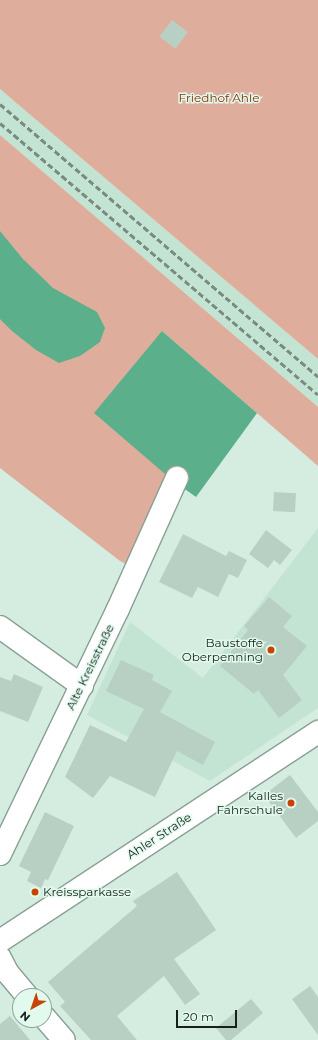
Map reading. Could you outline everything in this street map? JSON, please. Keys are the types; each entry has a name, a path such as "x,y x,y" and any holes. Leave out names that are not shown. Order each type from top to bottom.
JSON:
{"street":[{"name":"Alte Kreisstraße","path":"0,854 82,686 177,478"},
{"path":"0,626 82,686"},
{"name":"Ahler Straße","path":"0,941 318,732"},
{"path":"0,958 7,972 20,988"},
{"path":"52,1026 64,1040"}],"shaded area":[{"path":"0,89 318,359 318,407 0,135"},
{"path":"0,231 23,259 53,288 97,312 105,328 100,342 80,356 59,363 36,350 12,331 0,319"},
{"path":"162,331 257,413 196,497 172,480 94,413"},
{"name":"Baustoffe Oberpenning","path":"318,528 318,708 210,781 87,715 130,622 203,678"}],"green space":[{"name":"Friedhof Ahle","path":"0,0 318,0 318,359 0,89"},
{"path":"0,135 318,407 318,466 162,331 172,480 134,568 120,561 0,468"}],"building":[{"path":"172,20 188,32 175,49 159,37"},
{"path":"274,492 296,493 295,512 273,511"},
{"path":"266,530 292,550 280,565 274,560 268,568 249,554"},
{"path":"183,534 226,556 229,551 247,560 238,578 229,574 218,597 198,587 192,598 159,582"},
{"path":"269,597 292,616 283,627 307,646 283,675 302,700 279,718 258,690 254,694 220,666 248,630 244,626"},
{"path":"121,660 154,675 152,680 172,691 160,712 215,742 203,765 177,751 155,797 110,776 93,798 65,777 90,725 126,742 144,709 106,691"},
{"path":"14,674 43,687 28,722 0,711 0,677 11,681"},
{"name":"Kalles Fahrschule","path":"290,775 318,812 318,821 296,838 264,795"},
{"path":"45,812 74,826 48,880 45,879 41,888 27,881 31,872 19,866"},
{"path":"177,872 216,930 174,959 200,994 185,1005 164,976 117,1016 137,1040 91,1040 60,1006 65,1002 48,982 137,906 133,901"},
{"path":"310,986 318,997 318,1035 292,999"},
{"path":"251,999 263,1013 231,1040 226,1040 216,1028"},
{"path":"10,1016 12,1018 12,1028 20,1028 30,1040 0,1040 0,1024"}],"railway":[{"path":"0,104 318,377"},
{"path":"0,123 318,395"}],"place":[{"name":"Baustoffe Oberpenning","path":"271,650"},
{"name":"Kalles Fahrschule","path":"291,803"},
{"name":"Kreissparkasse","path":"35,892"}]}
